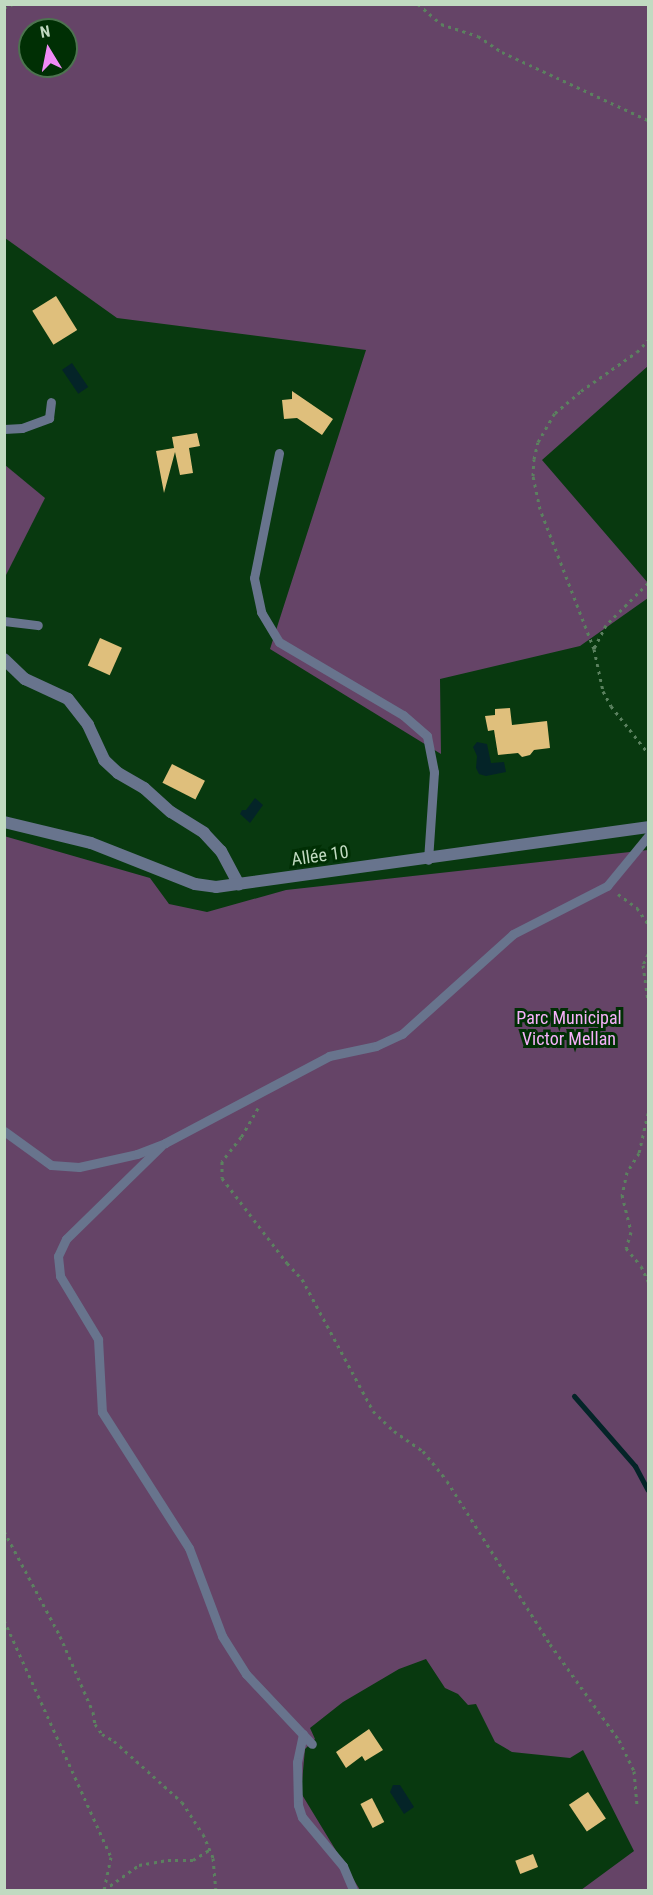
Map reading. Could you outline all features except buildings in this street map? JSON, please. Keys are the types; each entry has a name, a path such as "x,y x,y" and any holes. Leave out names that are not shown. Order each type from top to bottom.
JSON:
{"street":[{"path":"4,659 25,679 68,699 88,725 104,760 118,773 144,788 171,812 204,833 221,851 239,885"},
{"name":"Allée 10","path":"4,822 91,843 195,884 216,887 428,860 648,827"}],"lane":[{"path":"4,429 22,428 49,418 51,402"},
{"path":"279,453 254,578 261,612 279,642 403,715 427,736 434,772 428,860"},
{"path":"4,621 13,620 38,625"},
{"path":"4,1131 51,1165 60,1166 80,1167 137,1154 165,1143 329,1056 376,1046 402,1034 513,934 607,886 648,836"},
{"path":"165,1143 98,1204 66,1239 58,1256 60,1276 98,1339 102,1412 189,1548 222,1636 246,1674 312,1744"},
{"path":"303,1734 297,1762 298,1804 302,1817 343,1866 353,1890"}],"path":[{"path":"4,8 13,4"},
{"path":"418,4 441,24 478,36 502,52 648,120"},
{"path":"648,340 638,352 581,391 555,413 538,442 534,459 534,476 540,509 594,649 603,691 611,706 648,753"},
{"path":"594,649 606,625 648,583"},
{"path":"607,886 637,908 648,924"},
{"path":"648,954 643,965 648,1001"},
{"path":"261,1092 259,1107 241,1137 222,1161 222,1178 287,1263 302,1279 373,1411 394,1431 423,1450 447,1481 550,1644 619,1740 634,1770 637,1806"},
{"path":"648,1113 639,1153 627,1172 622,1195 630,1219 631,1232 626,1248 641,1266 648,1281"},
{"path":"4,1531 60,1636 93,1712 95,1724 102,1734 114,1741 182,1802 203,1834 216,1878 216,1890"},
{"path":"4,1620 111,1857 104,1890"},
{"path":"104,1890 139,1866 168,1860 193,1860 209,1850"}],"green space":[{"path":"5,5 648,5 648,366 542,460 648,583 648,598 580,646 440,679 441,754 270,649 366,350 117,318 5,238"},
{"path":"5,465 45,498 5,577"},
{"name":"Parc Municipal Victor Mellan","path":"4,836 150,878 169,904 207,912 286,890 648,850 648,1890 581,1890 634,1851 583,1750 570,1758 512,1752 495,1742 476,1704 468,1705 458,1694 445,1688 426,1659 399,1669 343,1702 310,1728 315,1739 305,1749 301,1793 360,1890 5,1890"}],"water":[{"path":"72,363 88,387 78,394 62,370"},
{"path":"477,742 487,744 491,763 504,762 506,772 486,776 479,774 476,768 477,756 473,747"},
{"path":"255,798 263,805 250,823 240,814"},
{"path":"393,1785 400,1785 414,1807 404,1814 390,1792"}],"waterway":[{"path":"574,1396 635,1466 648,1490"}]}
